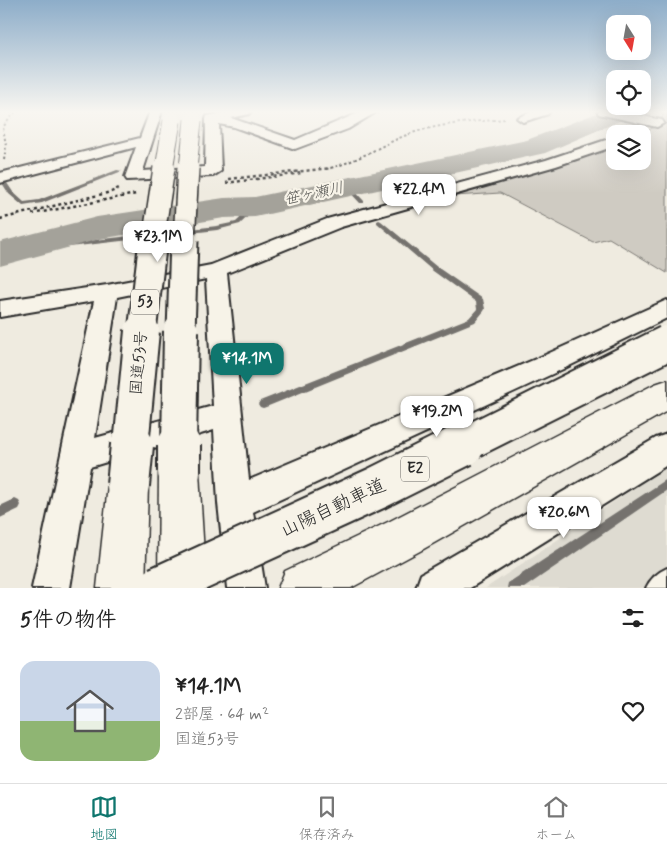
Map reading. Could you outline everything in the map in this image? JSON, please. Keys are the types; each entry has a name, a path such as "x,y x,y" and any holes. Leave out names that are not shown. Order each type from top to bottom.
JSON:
{"highway":[{"name":"国道53号","path":"120,588 146,289 157,197 179,138"},
{"name":"53","path":"182,588 179,472 181,272 187,138"},
{"name":"山陽自動車道","path":"158,588 377,488 667,343"},
{"path":"302,588 405,536 667,394"}],"street":[{"path":"0,178 148,138"},
{"path":"144,141 133,177 213,171 198,138"},
{"path":"278,138 295,145 312,138"},
{"path":"0,309 108,292 216,270 334,223 551,163 606,144"},
{"path":"216,270 235,503 246,588"},
{"path":"51,588 108,292"},
{"path":"235,503 554,362 667,308"},
{"path":"76,457 228,414"},
{"path":"439,587 667,448"}],"lane":[{"path":"656,588 667,578"}],"path":[{"path":"0,178 6,146 5,138"},
{"path":"219,184 307,172 355,160 398,138"},
{"path":"226,179 296,171 307,172"},
{"path":"6,218 111,192 122,185"},
{"path":"0,219 142,193"}],"shaded area":[{"path":"651,138 667,138 667,273 609,238 593,242 500,193 440,197 513,179 606,146 606,170 651,170"},
{"path":"667,466 667,588 486,588"}],"waterway":[{"name":"笹ヶ瀬川","path":"0,254 97,228 224,208 255,207 329,190 370,183 397,175 464,163 535,147 556,138"},
{"path":"0,182 3,181 11,193 23,204 40,202 119,171"},
{"path":"348,187 362,202"},
{"path":"17,251 217,228 238,223 255,207"},
{"path":"263,404 472,320 481,309 480,301 435,269 379,222"},
{"path":"513,588 667,484"},
{"path":"0,512 15,505"}]}
